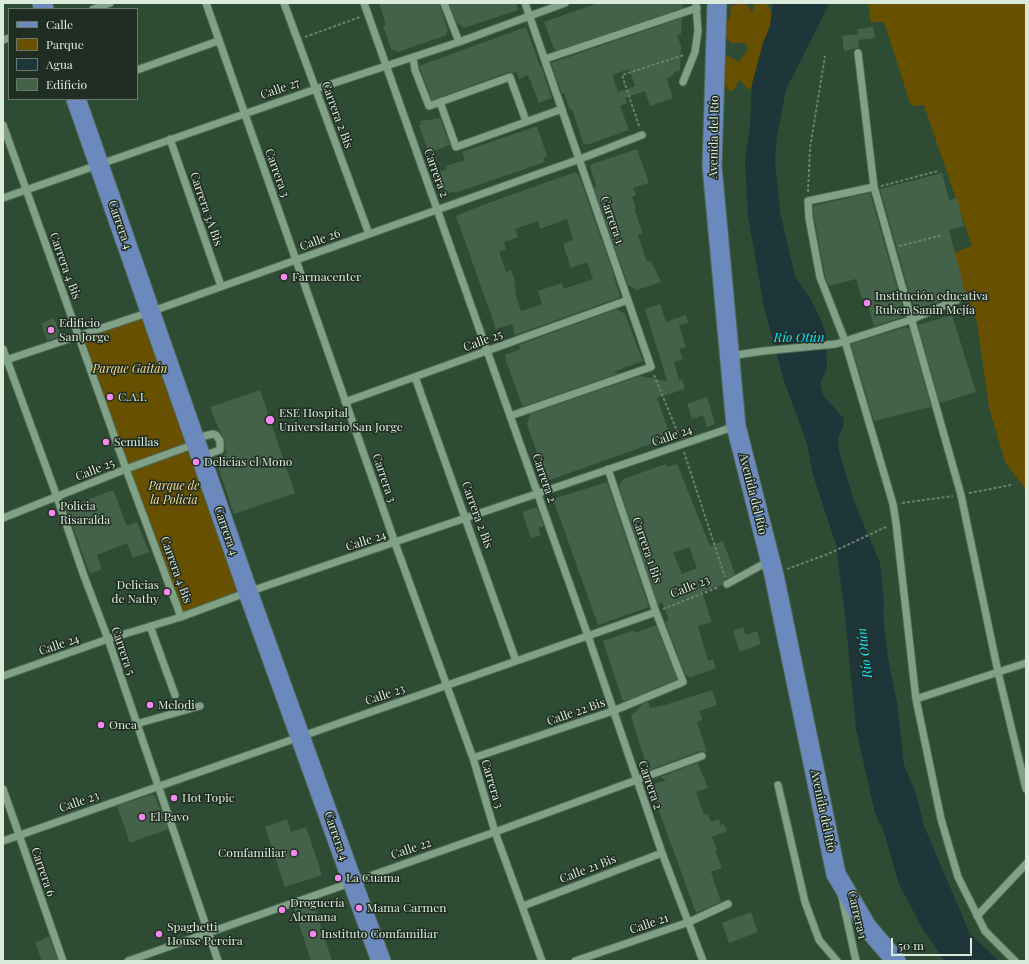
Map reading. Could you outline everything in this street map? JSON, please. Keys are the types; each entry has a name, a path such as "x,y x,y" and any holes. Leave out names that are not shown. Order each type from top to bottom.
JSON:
{"main road":[{"name":"Avenida del Río","path":"717,3 712,166 736,426 772,568 836,874 867,927 896,961"},
{"name":"Carrera 4","path":"76,100 248,592 381,961"}],"street":[{"path":"96,8 110,3"},
{"name":"Carrera 3","path":"206,3 218,41 395,543 473,758 495,832 542,961"},
{"name":"Carrera 2 Bis","path":"284,3 369,234"},
{"name":"Carrera 2","path":"364,3 588,636 636,780 703,961"},
{"path":"444,3 459,42"},
{"name":"Carrera 1","path":"525,3 651,367"},
{"name":"Calle 27","path":"3,198 316,89 459,42 565,3"},
{"path":"545,60 696,5 698,31 695,52 683,82"},
{"path":"138,70 218,41"},
{"path":"858,53 874,187 892,248 910,320 961,495 998,672 1026,789"},
{"path":"412,58 428,106 510,77 526,121"},
{"path":"440,102 456,147 562,109"},
{"name":"Carrera 4 Bis","path":"3,125 126,469 181,617"},
{"name":"Calle 26","path":"5,360 150,312 580,159 642,135"},
{"name":"Carrera 3A Bis","path":"170,139 221,286"},
{"path":"874,187 808,201 809,218 820,277 845,342 893,504 916,699 941,819 958,877 977,916 985,931 1015,961"},
{"name":"Calle 25","path":"346,402 628,300"},
{"path":"730,356 845,342 910,320 957,300"},
{"name":"Carrera 5","path":"3,349 5,360 57,497 84,576 108,639 218,961"},
{"path":"510,416 651,367"},
{"name":"Carrera 2 Bis","path":"415,377 516,661"},
{"name":"Calle 24","path":"3,676 108,639 181,617 248,592 736,426"},
{"name":"Calle 25","path":"3,518 126,469 197,446"},
{"name":"Carrera 1 Bis","path":"608,470 656,612 683,682"},
{"name":"Calle 23","path":"727,584 772,568"},
{"name":"Calle 23","path":"3,841 656,612"},
{"path":"150,626 175,695"},
{"path":"916,699 1026,662"},
{"name":"Calle 22 Bis","path":"473,758 614,711 683,682"},
{"path":"136,724 200,706"},
{"name":"Calle 22","path":"128,961 495,832 702,756"},
{"path":"778,786 805,902 820,940 837,961"},
{"name":"Carrera 6","path":"3,789 63,961"},
{"name":"Calle 21 Bis","path":"522,906 662,852"},
{"path":"977,916 1026,864"},
{"name":"Carrera 1","path":"836,874 856,961"},
{"name":"Calle 21","path":"575,961 689,922 728,904"}],"path":[{"path":"298,40 350,20"},
{"path":"642,135 622,75 695,52"},
{"path":"808,201 810,148 825,56"},
{"path":"874,187 938,171"},
{"path":"892,248 943,235"},
{"path":"651,367 682,444 727,584"},
{"path":"772,568 828,554 885,528"},
{"name":"Calle 23","path":"656,612 727,584"}],"green space":[{"path":"743,3 748,6 752,12 755,3 767,3 774,18 752,87 749,90 739,80 733,91 728,90 722,78 723,57 727,55 739,62 748,49 746,43 731,43 723,34 724,22 730,18 731,6"},
{"path":"868,3 1026,3 1026,490 1005,462 989,408 977,323 951,254 972,246 924,105 911,106 884,22 871,22"},
{"path":"150,312 248,592 181,617 78,336"}],"water":[{"name":"Río Otún","path":"773,3 830,3 786,89 777,136 775,160 780,212 795,277 810,298 821,320 826,335 827,369 820,383 823,395 844,419 843,428 838,438 839,452 855,504 880,563 884,604 883,614 888,658 897,703 904,765 916,794 924,826 970,934 999,961 944,960 922,928 899,884 884,832 875,813 856,729 846,624 836,545 813,475 807,443 784,381 764,307 748,216 745,162 750,126 752,84 763,43 770,26"}],"building":[{"path":"379,3 439,3 448,31 446,32 447,35 398,52 391,49 383,26 386,25"},
{"path":"449,3 516,3 518,10 464,28 457,23"},
{"path":"598,3 683,3 683,8 555,51 544,22"},
{"path":"682,18 681,34 677,35 681,46 680,71 674,72 675,74 667,79 673,98 650,106 645,91 625,98 627,103 620,106 629,130 587,145 583,143 572,109 570,110 564,93 562,94 551,63","holes":["629,69 635,86 618,92 612,75"]},
{"path":"526,27 552,98 539,103 528,75 519,79 517,72 508,72 432,100 419,66"},
{"path":"873,27 875,38 858,40 859,48 844,51 842,36 858,34 857,29"},
{"path":"440,118 450,145 429,153 419,125 421,124 420,121"},
{"path":"537,126 547,156 543,158 545,162 455,193 454,191 446,194 438,172 447,169 446,166 465,160 462,152"},
{"path":"637,149 649,183 633,188 636,195 632,197 636,209 634,209 643,233 638,235 647,262 651,261 661,282 637,290 628,285 593,185 597,188 590,167 592,164"},
{"path":"575,172 579,176 620,296 515,335 512,324 496,329 456,216","holes":["567,219 573,240 563,244 571,268 587,262 593,279 563,289 562,283 538,291 542,304 521,311 515,292 514,284 516,283 511,270 506,272 499,252 506,249 504,242 518,237 515,229 538,221 540,229"]},
{"path":"942,173 949,200 957,198 964,226 949,230 966,295 961,297 955,295 936,303 914,309 880,189"},
{"path":"870,193 904,312 902,313 903,317 874,326 866,298 862,299 856,279 829,286 825,276 813,206"},
{"path":"660,304 666,322 686,315 688,323 679,325 686,347 679,349 683,359 674,362 679,380 682,379 685,389 657,398 670,435 669,439 662,440 550,480 546,479 527,424 530,414 640,376 667,381 645,309"},
{"path":"617,309 625,314 643,361 613,372 619,373 524,406 522,405 505,355 520,349 519,345"},
{"path":"952,315 976,392 940,403 918,325"},
{"name":"Edificio San Jorge","path":"54,318 61,336 47,341 41,323"},
{"path":"906,327 909,328 931,407 874,421 851,344"},
{"path":"260,390 295,493 234,514 215,458 227,453 225,441 210,407"},
{"path":"707,397 715,424 707,427 703,415 692,419 687,404"},
{"path":"666,464 667,467 677,464 710,546 723,541 735,574 724,580 722,585 702,592 712,622 698,626 708,661 713,659 716,668 689,678 688,675 686,676 665,622 669,620 662,602 658,604 619,486 623,479","holes":["689,547 697,568 682,574 673,553"]},
{"path":"607,482 649,607 598,625 554,502 556,498"},
{"path":"113,490 127,526 137,522 149,552 133,558 127,543 97,555 102,569 90,574 66,508"},
{"path":"537,507 544,526 538,528 541,535 531,538 522,512"},
{"path":"656,625 677,679 625,701 622,699 603,641 634,630 635,633"},
{"path":"743,627 746,635 757,631 761,644 740,652 733,631"},
{"path":"712,690 717,705 700,711 702,720 697,722 707,752 700,751 649,770 646,769 631,716 644,703 648,702 650,708 665,705"},
{"path":"698,763 708,788 696,792 704,815 708,814 711,822 719,819 721,825 724,824 727,831 712,837 722,868 711,872 721,902 696,913 651,789 652,785 666,780 660,777"},
{"name":"El Pavo","path":"152,794 155,796 168,829 130,843 117,806"},
{"name":"Comfamiliar","path":"287,819 291,832 306,827 322,875 285,887 265,827"},
{"name":"Instituto Comfamiliar","path":"313,901 332,961 311,961 294,908"},
{"path":"751,912 758,932 729,943 722,923"},
{"path":"49,936 58,961 42,961 35,943"}],"place":[{"name":"Farmacenter","path":"284,277"},
{"name":"Institución educativa Ruben Sanin Mejía","path":"867,303"},
{"name":"Edificio San Jorge","path":"51,330"},
{"name":"C.A.I.","path":"110,397"},
{"name":"ESE Hospital Universitario San Jorge","path":"270,420"},
{"name":"Semillas","path":"106,442"},
{"name":"Delicias el Mono","path":"196,462"},
{"name":"Policia Risaralda","path":"52,513"},
{"name":"Delicias de Nathy","path":"167,592"},
{"name":"Melodi","path":"150,705"},
{"name":"Onca","path":"101,725"},
{"name":"Hot Topic","path":"174,798"},
{"name":"El Pavo","path":"142,817"},
{"name":"Comfamiliar","path":"294,853"},
{"name":"La Cuama","path":"338,878"},
{"name":"Mama Carmen","path":"359,908"},
{"name":"Droguería Alemana","path":"282,910"},
{"name":"Spaghetti House Pereira","path":"159,934"},
{"name":"Instituto Comfamiliar","path":"313,934"}],"park label":[{"name":"Parque Gaitán","path":"130,369"},
{"name":"Parque de la Policia","path":"174,493"}]}
